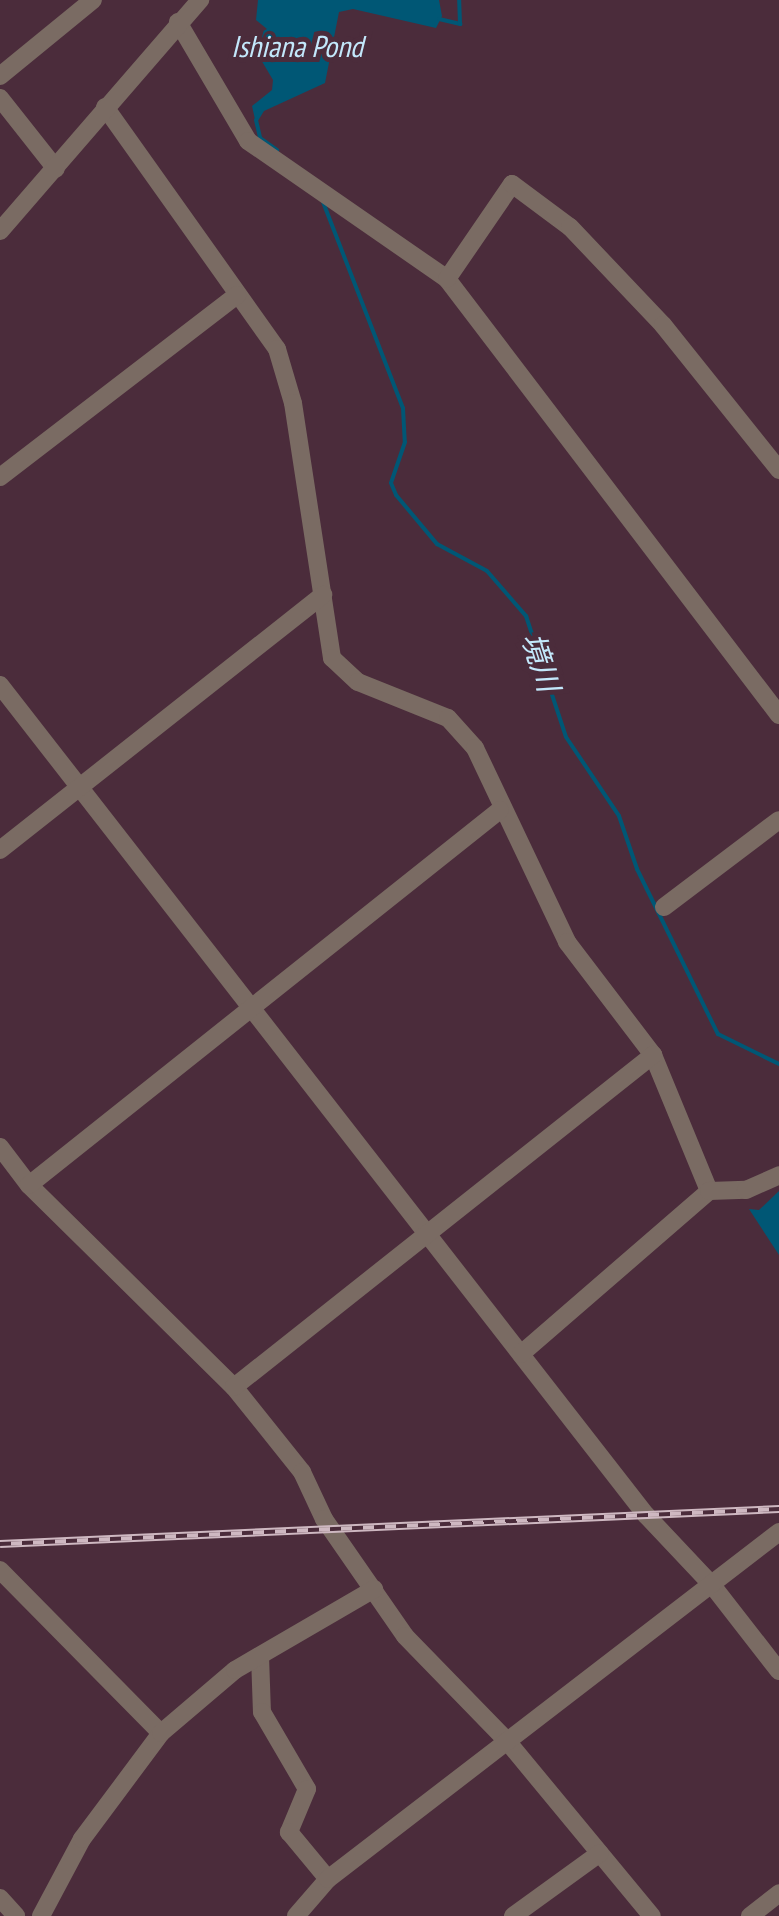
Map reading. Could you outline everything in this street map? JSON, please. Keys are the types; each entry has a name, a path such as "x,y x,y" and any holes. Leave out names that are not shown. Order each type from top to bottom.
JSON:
{"street":[{"path":"0,76 93,0"},
{"path":"0,231 200,0"},
{"path":"178,22 248,141 447,279 779,715"},
{"path":"0,98 56,168"},
{"path":"105,107 277,350 293,403 323,595 324,630 339,669 448,718 484,762 500,810 567,942 653,1055 709,1191"},
{"path":"447,279 512,184 570,228 663,325 779,470"},
{"path":"0,476 237,294"},
{"path":"0,850 83,789 323,595"},
{"path":"0,685 646,1516 712,1585 779,1671"},
{"path":"30,1186 500,810"},
{"path":"664,907 779,820"},
{"path":"234,1387 653,1055"},
{"path":"0,1147 30,1186 234,1387 302,1472 324,1519 405,1636 508,1741 652,1916"},
{"path":"521,1354 709,1191 746,1190 779,1175"},
{"path":"296,1916 328,1879 779,1532"},
{"path":"0,1570 161,1732"},
{"path":"41,1916 82,1838 161,1732 211,1687 374,1589"},
{"path":"260,1656 262,1712 307,1789 288,1832 328,1879"},
{"path":"513,1916 600,1853"},
{"path":"750,1916 779,1893"},
{"path":"0,1898 16,1916"}],"water":[{"name":"Ishiana Pond","path":"258,0 439,0 442,16 436,28 353,9 339,12 325,83 264,111 256,124 252,106 272,90 273,80 254,48 256,35 267,29 256,20"},
{"path":"779,1191 779,1255 749,1209 759,1210"}],"waterway":[{"name":"境川","path":"439,19 460,24 459,0"},
{"name":"境川","path":"256,120 260,138 277,150"},
{"name":"境川","path":"323,202 403,408 405,442 391,483 396,495 437,544 487,571 526,616 566,737 619,816 637,869 718,1034 779,1064"}],"railway":[{"path":"0,1544 779,1509"}]}
